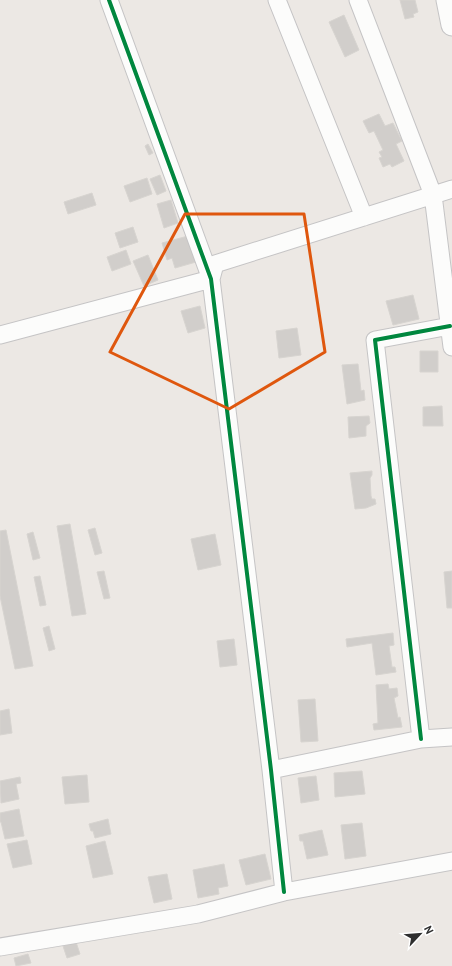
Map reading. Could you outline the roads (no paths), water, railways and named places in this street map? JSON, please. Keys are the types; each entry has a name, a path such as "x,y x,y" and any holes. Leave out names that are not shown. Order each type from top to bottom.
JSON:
{"street":[{"path":"109,0 211,279 271,770 284,892"},
{"path":"278,0 364,217"},
{"path":"358,0 433,195 452,348"},
{"path":"447,0 452,25"},
{"path":"211,279 215,264 452,189"},
{"path":"0,335 211,279"},
{"path":"421,739 375,340 450,326"},
{"path":"271,770 421,739 452,737"},
{"path":"0,947 198,914 284,892 452,862"}]}
